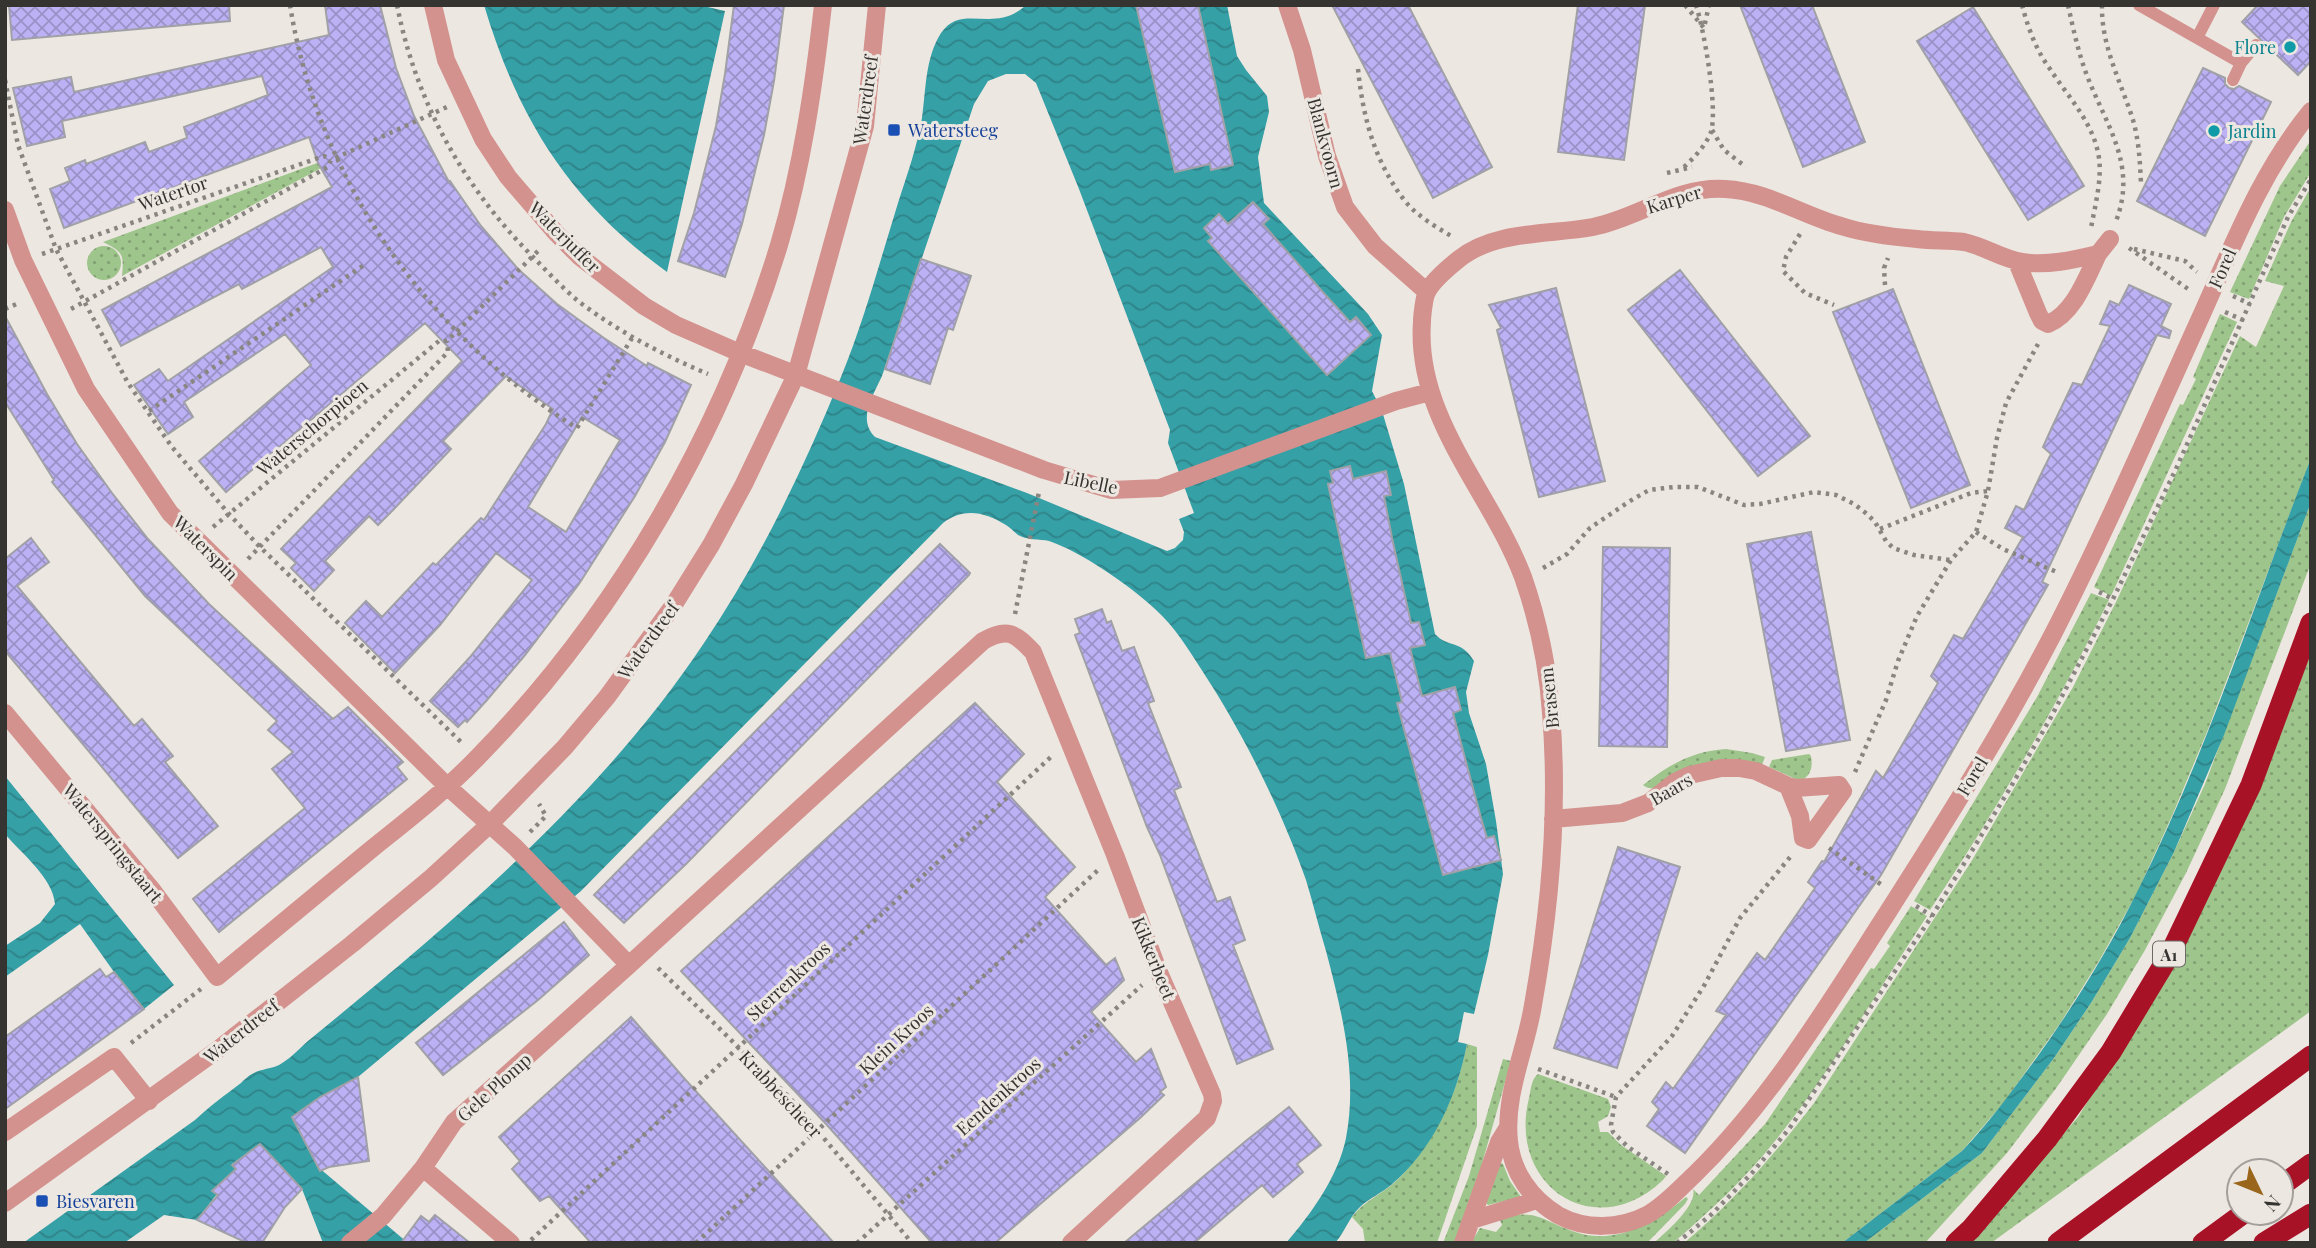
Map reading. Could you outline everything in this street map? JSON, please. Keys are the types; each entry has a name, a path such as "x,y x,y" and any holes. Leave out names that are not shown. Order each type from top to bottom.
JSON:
{"highway":[{"name":"A1","path":"1956,1243 2047,1139 2111,1052 2169,954 2251,785 2311,623"},
{"path":"2058,1243 2311,1056"},
{"path":"2295,1176 2311,1164"},
{"path":"2264,1243 2311,1213"},
{"path":"2203,1243 2225,1227"}],"street":[{"name":"Waterjuffer","path":"433,5 446,60 483,139 508,177 556,233 579,256 644,306 676,325 796,375"},
{"path":"217,977 448,786 477,758 556,669 602,608 649,535 689,463 740,353 779,243 806,129 823,5"},
{"name":"Waterdreef","path":"5,1203 149,1101 352,944 431,878 538,776 607,697 673,606 744,484 796,375 865,126 877,5"},
{"name":"Blankvoorn","path":"1287,5 1303,50 1327,156 1345,207 1375,246 1427,292"},
{"name":"Forel","path":"1508,1127 1509,1147 1515,1166 1524,1184 1537,1200 1570,1221 1609,1226 1646,1216 1663,1205 1714,1155 1760,1103 1832,999 1967,785 2053,635 2259,186 2277,156 2311,111"},
{"name":"Karper","path":"1427,292 1455,262 1471,250 1510,238 1602,225 1685,192 1707,188 1750,191 1835,225 1895,237 1967,243 2017,262 2063,262 2098,254"},
{"name":"Waterspin","path":"5,210 23,260 86,389 170,513 489,824"},
{"path":"2017,262 2042,321 2048,324 2057,320 2070,306 2098,254 2110,239"},
{"name":"Brasem","path":"1427,292 1421,331 1430,392 1454,445 1500,527 1522,575 1542,644 1547,674 1553,758 1553,819 1547,896 1534,1003 1512,1095 1508,1127"},
{"name":"Libelle","path":"796,375 1044,470 1111,490 1160,488 1395,401 1430,392"},
{"path":"489,824 518,850 629,965 983,641 996,633 1011,633"},
{"name":"Kikkerbeet","path":"1011,633 1033,652 1158,970 1212,1094 1211,1110 1207,1118 1071,1243"},
{"name":"Waterspringstaart","path":"5,712 153,891 217,977"},
{"name":"Baars","path":"1553,819 1622,813 1648,803 1675,782 1690,775 1721,768 1756,771 1788,786 1805,788 1839,785 1843,791"},
{"path":"1788,786 1800,816 1803,838 1808,840 1843,791"},
{"name":"Gele Plomp","path":"350,1243 383,1216 423,1168 454,1122 629,965"},
{"path":"5,1132 114,1057 149,1101"},
{"path":"1463,1243 1499,1142 1508,1127"},
{"path":"423,1168 511,1243"},
{"path":"1472,1220 1537,1200"}],"lane":[{"path":"2139,5 2241,62"},
{"path":"2197,37 2214,5"},
{"path":"2233,80 2241,62 2256,45"}],"path":[{"path":"290,5 312,99 334,159 372,225 406,275 456,332 499,372 577,428 632,338"},
{"path":"1685,5 1704,28"},
{"path":"1696,5 1704,28 1712,130 1724,150 1746,167"},
{"path":"1704,28 1709,5"},
{"path":"2022,5 2041,55 2079,108 2096,145 2099,166 2090,233"},
{"path":"2068,5 2083,62 2114,134 2122,165 2121,210 2110,239"},
{"path":"2102,5 2106,38 2138,144 2141,184"},
{"path":"1358,69 1365,120 1371,141 1406,202 1471,250"},
{"path":"5,80 18,145 56,249 128,383 172,447 259,546 477,758"},
{"name":"Watertor","path":"51,319 328,167 334,159 463,100"},
{"path":"1683,168 1698,152 1712,130"},
{"name":"Watertor","path":"23,260 324,156 334,159"},
{"path":"1736,166 1756,170"},
{"path":"1662,175 1695,167"},
{"path":"1812,214 1786,257 1783,271 1805,293 1834,305"},
{"path":"1453,237 1463,232"},
{"name":"Waterschorpioen","path":"196,540 439,341 447,341 556,233"},
{"path":"2176,279 2130,248 2185,261"},
{"path":"149,411 364,265"},
{"path":"2229,294 2250,304"},
{"path":"2222,310 2244,320"},
{"path":"1843,791 1855,772 1878,720 1910,631 1951,560 1976,532 1988,491 2006,403 2048,324"},
{"name":"Waterschorpioen","path":"233,575 448,352 447,341"},
{"path":"1522,575 1567,554 1590,528 1649,490 1674,487 1698,487 1744,505 1814,492 1836,495 1861,509 1875,522 1893,548 1927,558 1951,560"},
{"path":"1880,529 1971,493 1988,491"},
{"path":"1011,633 1038,493"},
{"path":"1976,532 2003,549 2048,568"},
{"name":"Sterrenkroos","path":"527,1243 1069,741"},
{"path":"1683,1185 1628,1147 1614,1132 1611,1125 1616,1097 1672,1035 1740,918 1803,838"},
{"path":"1826,846 1872,878"},
{"name":"Klein Kroos","path":"696,1243 1115,855"},
{"name":"Krabbescheer","path":"643,952 790,1098 912,1243"},
{"name":"Eendenkroos","path":"857,1243 1158,970"},
{"path":"114,1057 217,977"},
{"path":"1520,1061 1616,1097"}],"green space":[{"path":"2311,140 2311,172 2284,217 2249,299 2230,292 2280,186"},
{"path":"320,162 321,168 122,276 121,254 103,242"},
{"path":"2311,187 2311,458 2207,732 2172,816 2137,893 2099,961 2061,1022 2005,1101 1962,1151 1842,1243 1684,1243 1753,1177 1814,1103 1971,862 2073,687 2116,602 2240,336 2256,347 2284,286 2265,281 2291,222"},
{"path":"104,246 116,251 121,263 116,275 104,280 92,275 87,263 92,251"},
{"path":"2220,314 2237,322 2111,596 2094,587 2180,404 2183,405 2196,379 2193,377"},
{"path":"2311,502 2311,563 2225,789 2186,873 2107,1014 2007,1153 1925,1243 1864,1243 1982,1153 2054,1058 2091,1003 2130,938 2205,784"},
{"path":"2091,593 2109,600 2024,758 1930,910 1914,901 2037,697"},
{"path":"2311,645 2311,1011 1991,1243 1969,1243 2078,1117 2165,977"},
{"path":"1726,749 1765,757 1762,765 1723,761 1702,764 1655,787 1643,785 1682,760"},
{"path":"1809,754 1812,760 1810,771 1807,777 1800,781 1769,767 1772,760"},
{"path":"1911,906 1927,916 1835,1059 1796,1114 1751,1169 1700,1219 1673,1243 1654,1243 1686,1210 1691,1203 1693,1189 1699,1195 1765,1124 1871,968 1874,969 1890,946 1887,943"},
{"path":"1467,1044 1477,1047 1477,1126 1437,1243 1365,1243 1363,1229 1352,1217 1408,1169 1432,1136 1450,1101"},
{"path":"1503,1059 1511,1061 1478,1178 1454,1243 1443,1243 1469,1176"},
{"path":"1538,1074 1608,1099 1611,1107 1608,1116 1598,1122 1600,1132 1608,1132 1621,1145 1666,1176 1663,1180 1637,1199 1610,1207 1585,1206 1562,1196 1544,1180 1531,1157 1526,1129 1531,1088"},
{"path":"1499,1162 1503,1164 1521,1197 1488,1205 1486,1203"},
{"path":"1686,1197 1688,1199 1685,1204 1647,1243 1471,1243 1480,1228 1496,1232 1502,1225 1499,1218 1512,1215 1530,1215 1588,1235 1618,1234 1633,1230 1661,1216"}],"water":[{"path":"484,5 699,5 725,11 667,272 602,217 575,187 552,155 513,85"},
{"path":"1026,5 1227,5 1237,56 1267,96 1269,112 1258,157 1264,203 1368,314 1382,335 1372,391 1382,411 1404,484 1435,634 1464,649 1474,661 1466,692 1469,713 1486,764 1503,874 1474,1014 1464,1012 1458,1042 1467,1044 1463,1064 1441,1121 1419,1156 1391,1185 1356,1211 1335,1243 1286,1243 1314,1207 1337,1167 1346,1138 1350,1091 1343,1020 1332,974 1306,880 1285,827 1233,721 1187,647 1162,616 1120,580 1062,546 1021,537 990,517 967,513 943,523 581,891 358,1077 318,1167 408,1243 323,1243 302,1189 260,1144 232,1164 236,1169 197,1220 164,1215 124,1243 23,1243 195,1120 249,1076 287,1060 416,951 469,905 571,806 619,754 663,700 744,580 796,480 841,377 915,150 929,63 941,33 949,24 959,20 1002,18 1014,14","holes":["1006,74 1025,74 1036,83 1170,430 1168,443 1194,513 1179,519 1184,532 1183,540 1167,551 1027,493 875,437 867,423 868,407 882,376 974,104 988,81"]},
{"path":"2311,458 2311,502 2224,735 2174,852 2130,938 2054,1058 1982,1153 1864,1243 1842,1243 1962,1151 2035,1060 2089,978 2137,892 2186,786"},
{"path":"5,776 174,985 144,1009 80,924 5,977 5,946 40,923 55,904 53,894 43,876 5,834"}],"building":[{"path":"9,5 229,5 230,21 12,40"},
{"path":"325,5 380,5 396,68 414,116 449,182 481,226 518,269 557,304 647,366 648,363 691,385 665,442 635,496 579,584 487,700 467,722 465,720 458,727 430,701 471,656 532,580 496,553 440,625 395,673 345,623 366,601 382,617 433,563 436,565 481,518 484,520 553,409 506,376 443,441 451,449 393,510 378,525 369,516 325,561 334,570 314,591 291,568 296,563 281,549 462,361 425,323 226,492 199,461 311,365 285,334 184,402 193,417 168,434 134,385 159,369 168,381 333,267 321,247 242,289 239,284 121,346 102,310 332,187 318,163 309,137 64,228 50,189 70,181 65,168 85,160 86,164 145,142 149,152 187,138 184,127 268,95 262,76 62,121 65,137 27,146 13,88 71,77 74,92 329,35","holes":["582,417 620,440 566,532 528,507"]},
{"path":"734,5 784,5 764,135 742,224 725,277 678,261 694,213 716,126"},
{"path":"1136,5 1198,5 1233,165 1211,170 1210,164 1175,172"},
{"path":"1332,5 1408,5 1492,167 1433,198"},
{"path":"1578,5 1645,5 1624,160 1558,152"},
{"path":"1740,5 1812,5 1865,142 1803,167"},
{"name":"Flore","path":"2258,5 2311,5 2311,61 2298,75 2242,22"},
{"path":"1973,7 2084,186 2028,220 1917,41"},
{"name":"Jardin","path":"2203,68 2225,78 2225,84 2229,88 2239,86 2271,102 2205,236 2137,201"},
{"path":"1253,202 1269,219 1263,224 1321,290 1350,322 1356,317 1371,335 1327,375 1208,241 1212,238 1204,228 1219,214 1228,224"},
{"path":"921,259 971,276 953,330 948,328 930,384 885,369"},
{"path":"1680,270 1810,436 1758,476 1628,310"},
{"path":"2129,285 2171,304 2161,326 2171,331 2169,338 2157,335 2042,582 2048,585 1881,875 1685,1153 1647,1126 1659,1109 1652,1102 1666,1082 1673,1089 1726,1015 1716,1011 1757,953 1765,960 1815,888 1808,882 1822,861 1824,862 1876,771 1883,778 1938,683 1931,676 1954,635 1963,639 2023,537 2005,528 2016,506 2024,510 2051,454 2043,447 2073,383 2082,385 2110,326 2100,324 2110,301 2119,305"},
{"path":"1556,288 1605,481 1539,497 1497,330 1501,328 1489,305"},
{"path":"1893,289 1970,485 1911,508 1833,312"},
{"path":"5,316 77,444 148,539 209,604 333,719 348,707 403,762 397,767 407,779 219,932 193,899 305,808 272,769 293,752 268,730 277,721 145,596 52,482 54,480 5,402"},
{"path":"1350,466 1353,479 1386,471 1391,495 1384,496 1411,623 1419,622 1425,645 1410,648 1422,696 1455,687 1461,710 1453,713 1487,838 1494,836 1501,860 1443,875 1397,703 1402,702 1390,653 1366,658 1328,484 1333,483 1330,471"},
{"path":"1811,532 1850,740 1786,751 1747,544"},
{"path":"31,538 49,562 17,586 134,726 142,719 173,756 165,762 218,826 178,858 5,651 5,559"},
{"path":"940,544 969,575 686,864 624,923 594,895"},
{"path":"1603,547 1670,548 1667,747 1599,746"},
{"path":"1102,609 1107,623 1111,621 1122,651 1134,647 1154,701 1148,703 1181,787 1174,790 1217,902 1230,897 1245,940 1233,945 1273,1049 1237,1064 1075,635 1080,633 1075,619"},
{"path":"975,703 1024,754 997,782 1075,867 1045,897 1106,965 1115,958 1124,980 1091,1012 1136,1062 1151,1049 1166,1087 1160,1092 1164,1095 1140,1118 995,1243 932,1243 827,1125 681,971"},
{"path":"1618,847 1680,867 1617,1068 1554,1048"},
{"path":"564,922 589,955 538,1000 443,1075 416,1043"},
{"path":"100,969 106,977 114,972 144,1009 5,1109 5,1037"},
{"path":"631,1017 834,1243 591,1243 549,1196 540,1201 512,1169 520,1161 499,1137"},
{"path":"358,1077 369,1161 329,1167 320,1171 292,1117 320,1097"},
{"path":"1289,1107 1321,1145 1297,1164 1303,1172 1273,1197 1262,1185 1194,1243 1124,1243 1247,1140"},
{"path":"260,1144 302,1189 285,1207 262,1243 247,1243 197,1220 218,1195 212,1191 236,1169 232,1165"},
{"path":"435,1215 470,1243 401,1243 421,1216 429,1222"}],"place":[{"name":"Flore","path":"2290,47"},
{"name":"Watersteeg","path":"894,130"},
{"name":"Jardin","path":"2214,131"},
{"name":"Biesvaren","path":"42,1201"}]}
